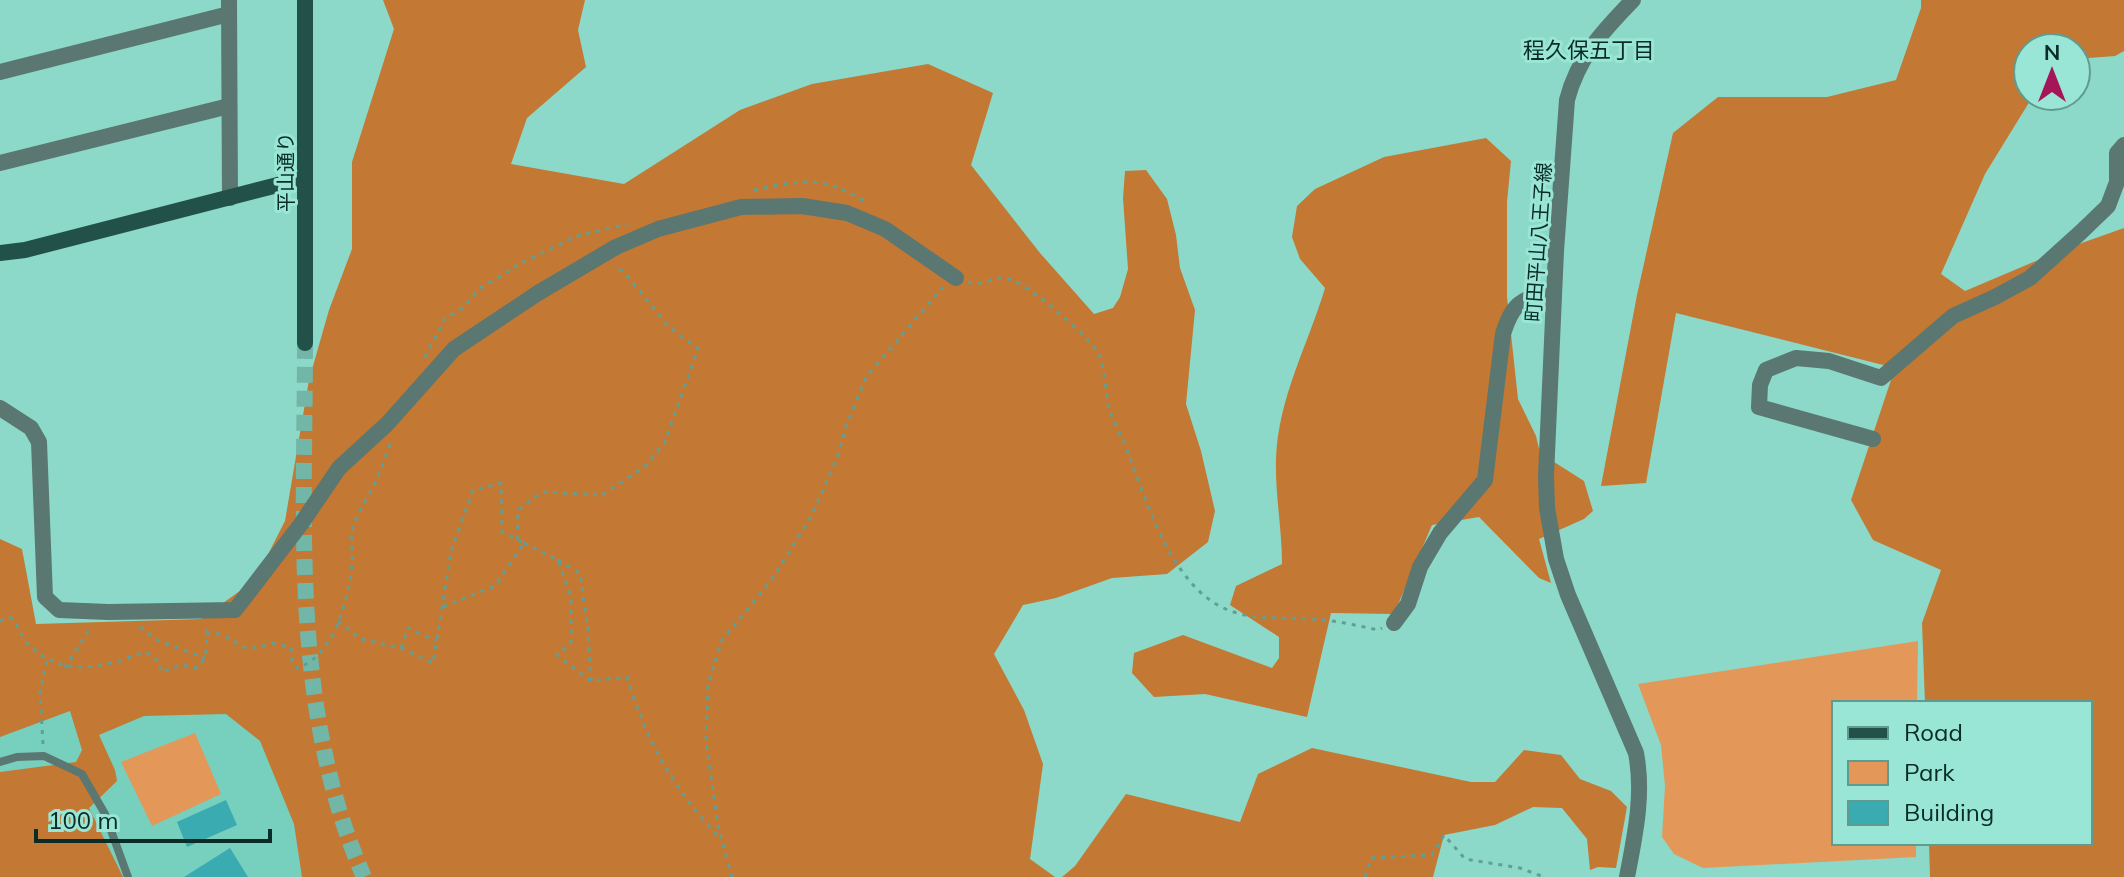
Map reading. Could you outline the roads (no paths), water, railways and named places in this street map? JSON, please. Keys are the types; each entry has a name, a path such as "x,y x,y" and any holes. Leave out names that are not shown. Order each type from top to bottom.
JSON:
{"main road":[{"name":"平山通り","path":"305,0 305,343"},
{"path":"1,255 305,178"}],"street":[{"name":"町田平山八王子線","path":"1627,877 1640,801 1640,774 1636,753 1568,595 1551,541 1547,508 1547,439 1567,100 1573,76 1591,48 1633,0"},
{"path":"0,72 229,7 230,198"},
{"path":"0,145 2,163 229,106"},
{"path":"1873,439 1759,407 1760,385 1766,370 1796,358 1829,361 1881,378 1953,316 2030,278 2081,232 2108,206 2117,182 2117,153 2124,145"},
{"path":"0,408 31,428 39,442 45,597 59,610 235,610 301,524 339,468 387,424 454,349 597,257 658,229 741,207 802,206 847,213 885,229 956,278"},
{"path":"1394,623 1408,604 1420,567 1440,533 1485,480 1503,334 1508,317 1521,301 1554,289"}],"lane":[{"path":"0,762 17,757 44,756 82,774 105,814 128,877"}],"tunnel":[{"path":"305,343 304,546 313,681 324,748 340,813 364,877"}],"district":[{"name":"程久保五丁目","path":"1589,50"}]}
